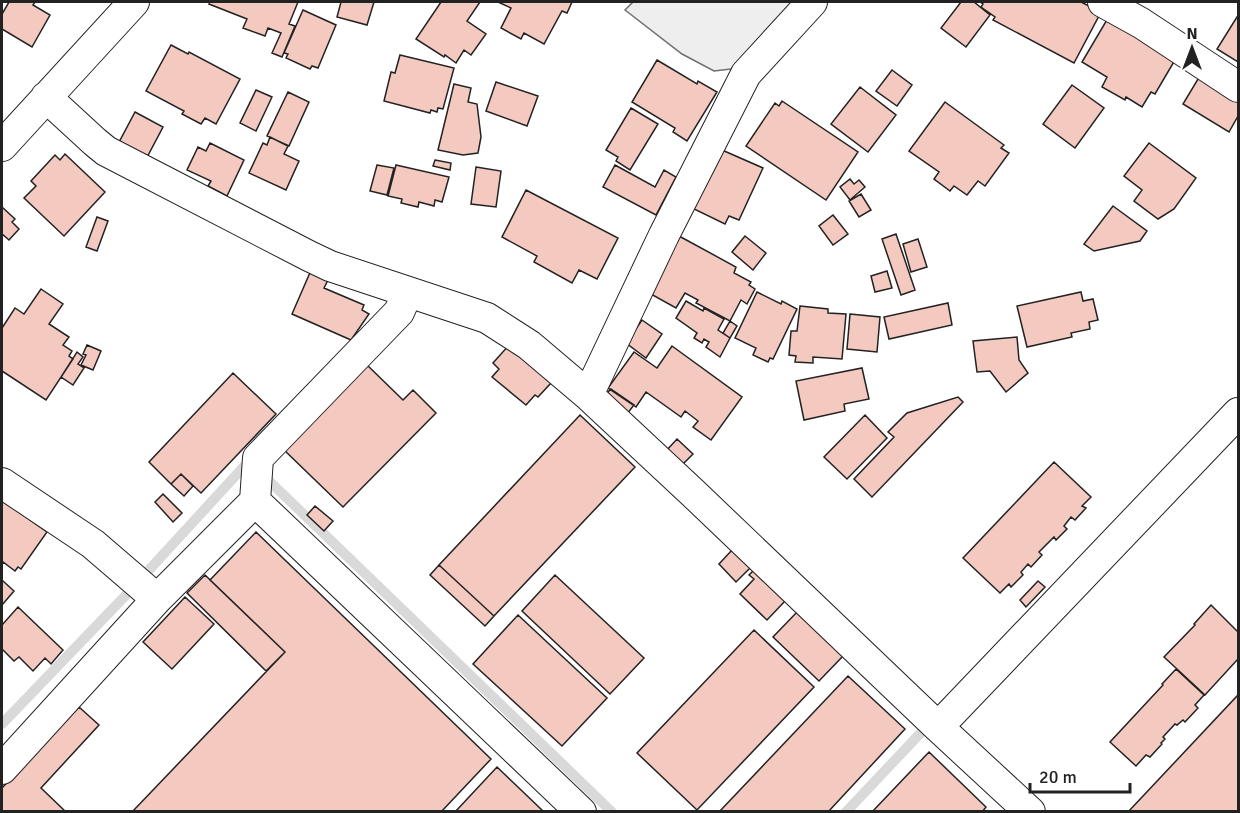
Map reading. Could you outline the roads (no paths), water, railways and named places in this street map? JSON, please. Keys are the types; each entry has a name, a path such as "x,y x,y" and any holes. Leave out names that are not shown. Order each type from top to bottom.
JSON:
{"street":[{"path":"5,137 46,97 134,2"},
{"path":"588,395 664,235 747,74 812,2"},
{"path":"1103,2 1141,23 1239,87"},
{"path":"46,97 106,151 309,256 330,266 486,318 529,345 588,395 1030,812"},
{"path":"2,769 144,588 256,481 399,312 408,292"},
{"path":"932,721 1239,413"},
{"path":"256,481 582,812"},
{"path":"2,483 93,544 144,588"}],"waterway":[{"path":"2,724 250,462"},
{"path":"261,473 612,812"},
{"path":"846,812 930,723"}]}
